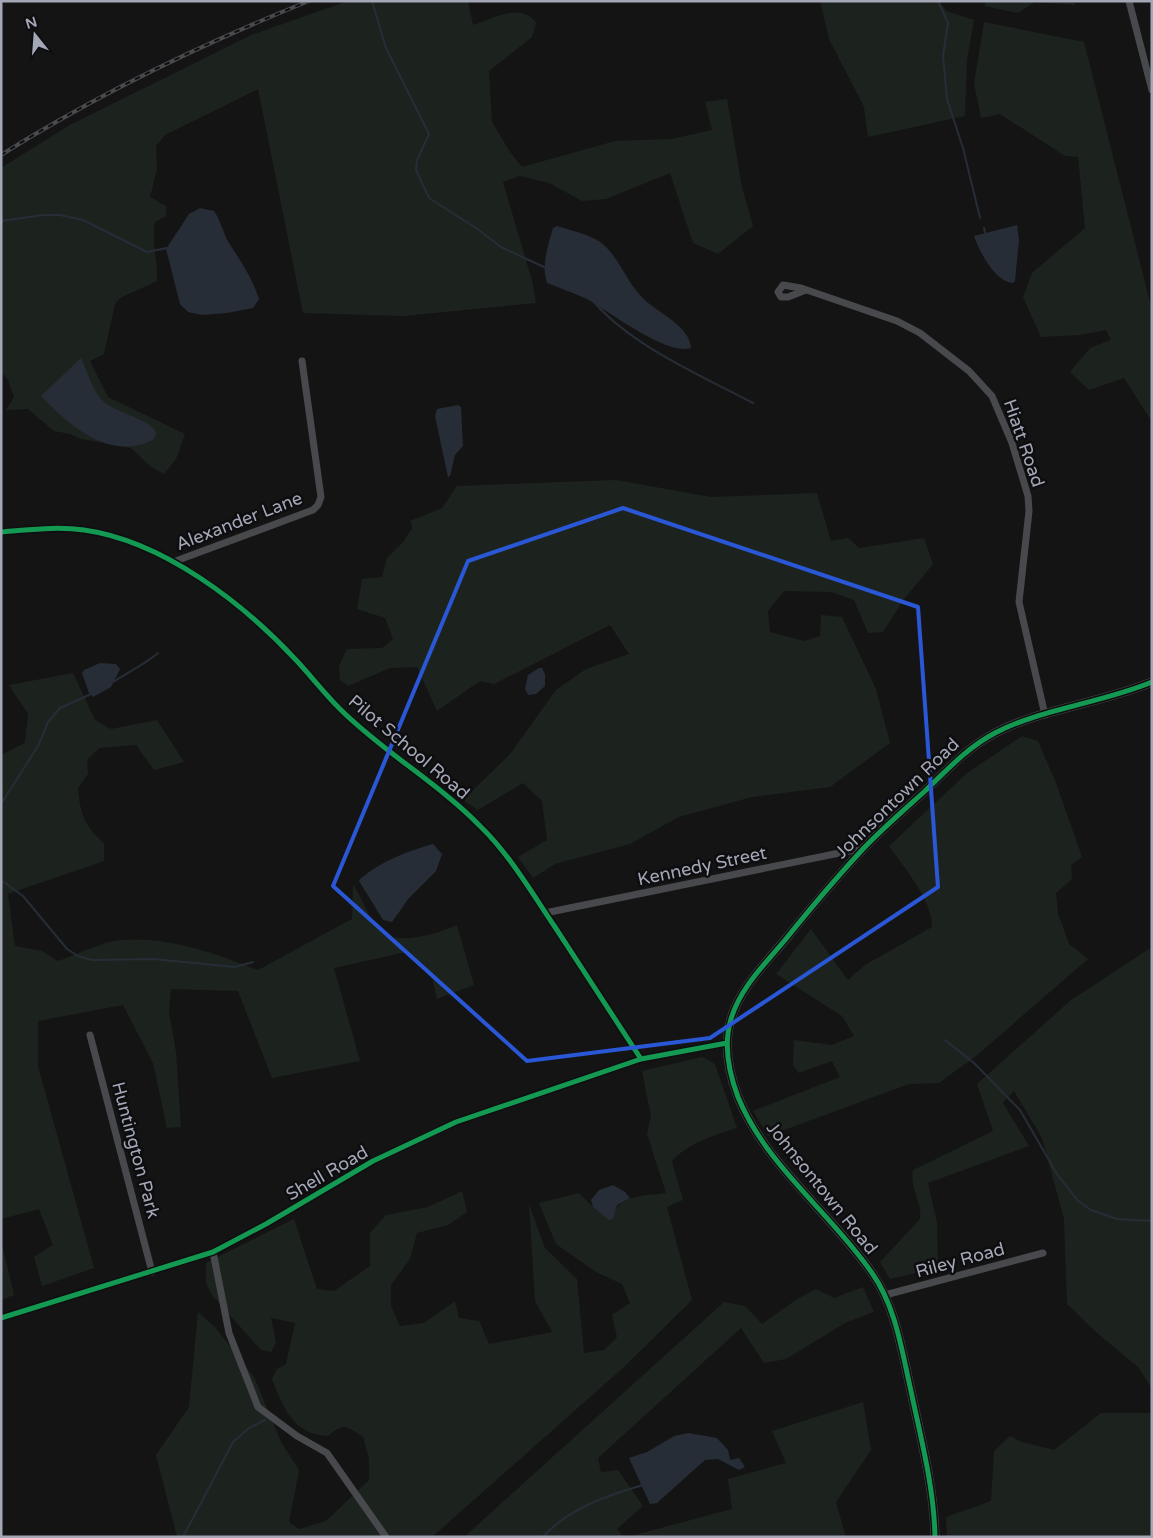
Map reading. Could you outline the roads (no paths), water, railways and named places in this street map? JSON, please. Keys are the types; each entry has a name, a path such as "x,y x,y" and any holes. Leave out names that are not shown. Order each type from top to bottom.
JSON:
{"street":[{"path":"1129,1 1152,90"},
{"name":"Hiatt Road","path":"806,290 897,321 920,333 969,370 996,403 1012,444 1028,496 1029,511 1019,602 1045,715"},
{"name":"Alexander Lane","path":"173,562 313,510 318,505 321,497 302,361"},
{"name":"Pilot School Road","path":"1,532 55,528 86,530 118,539 173,562 237,605 296,659 340,709 362,729 458,805 482,827 516,869 641,1059"},
{"name":"Johnsontown Road","path":"936,1537 935,1514 926,1463 899,1340 886,1295 871,1270 788,1173 752,1122 739,1098 730,1068 727,1043 730,1021 744,991 799,923 864,848 968,751 1006,728 1045,715 1106,699 1152,682"},
{"name":"Kennedy Street","path":"546,913 864,848"},
{"name":"Huntington Park","path":"90,1035 152,1272"},
{"name":"Shell Road","path":"1,1318 213,1252 266,1224 373,1161 456,1122 641,1059 727,1043"},
{"path":"213,1252 230,1333 258,1407 297,1436 327,1453 386,1537"},
{"name":"Riley Road","path":"886,1295 1043,1253"}],"waterway":[{"path":"372,1 386,48 429,134 417,160 416,170 429,198 476,228 501,247 546,268"},
{"path":"938,1 948,23 943,56 947,99 963,148 980,218"},
{"path":"1,221 43,215 60,215 83,220 147,252 167,248"},
{"path":"984,228 985,233"},
{"path":"594,302 628,333 648,346 690,371 753,403"},
{"path":"113,682 158,653"},
{"path":"1,804 38,746 48,722 60,708 91,694"},
{"path":"1,880 23,896 67,949 78,956 92,960 153,959 235,967 253,962"},
{"path":"945,1040 974,1063 1020,1110 1057,1174 1078,1201 1091,1210 1117,1219 1152,1221"},
{"path":"183,1537 233,1442 249,1428 265,1420"},
{"path":"543,1537 564,1518 589,1504 643,1485"}],"railway":[{"path":"1,155 75,111 151,71 269,17 309,1"}]}
